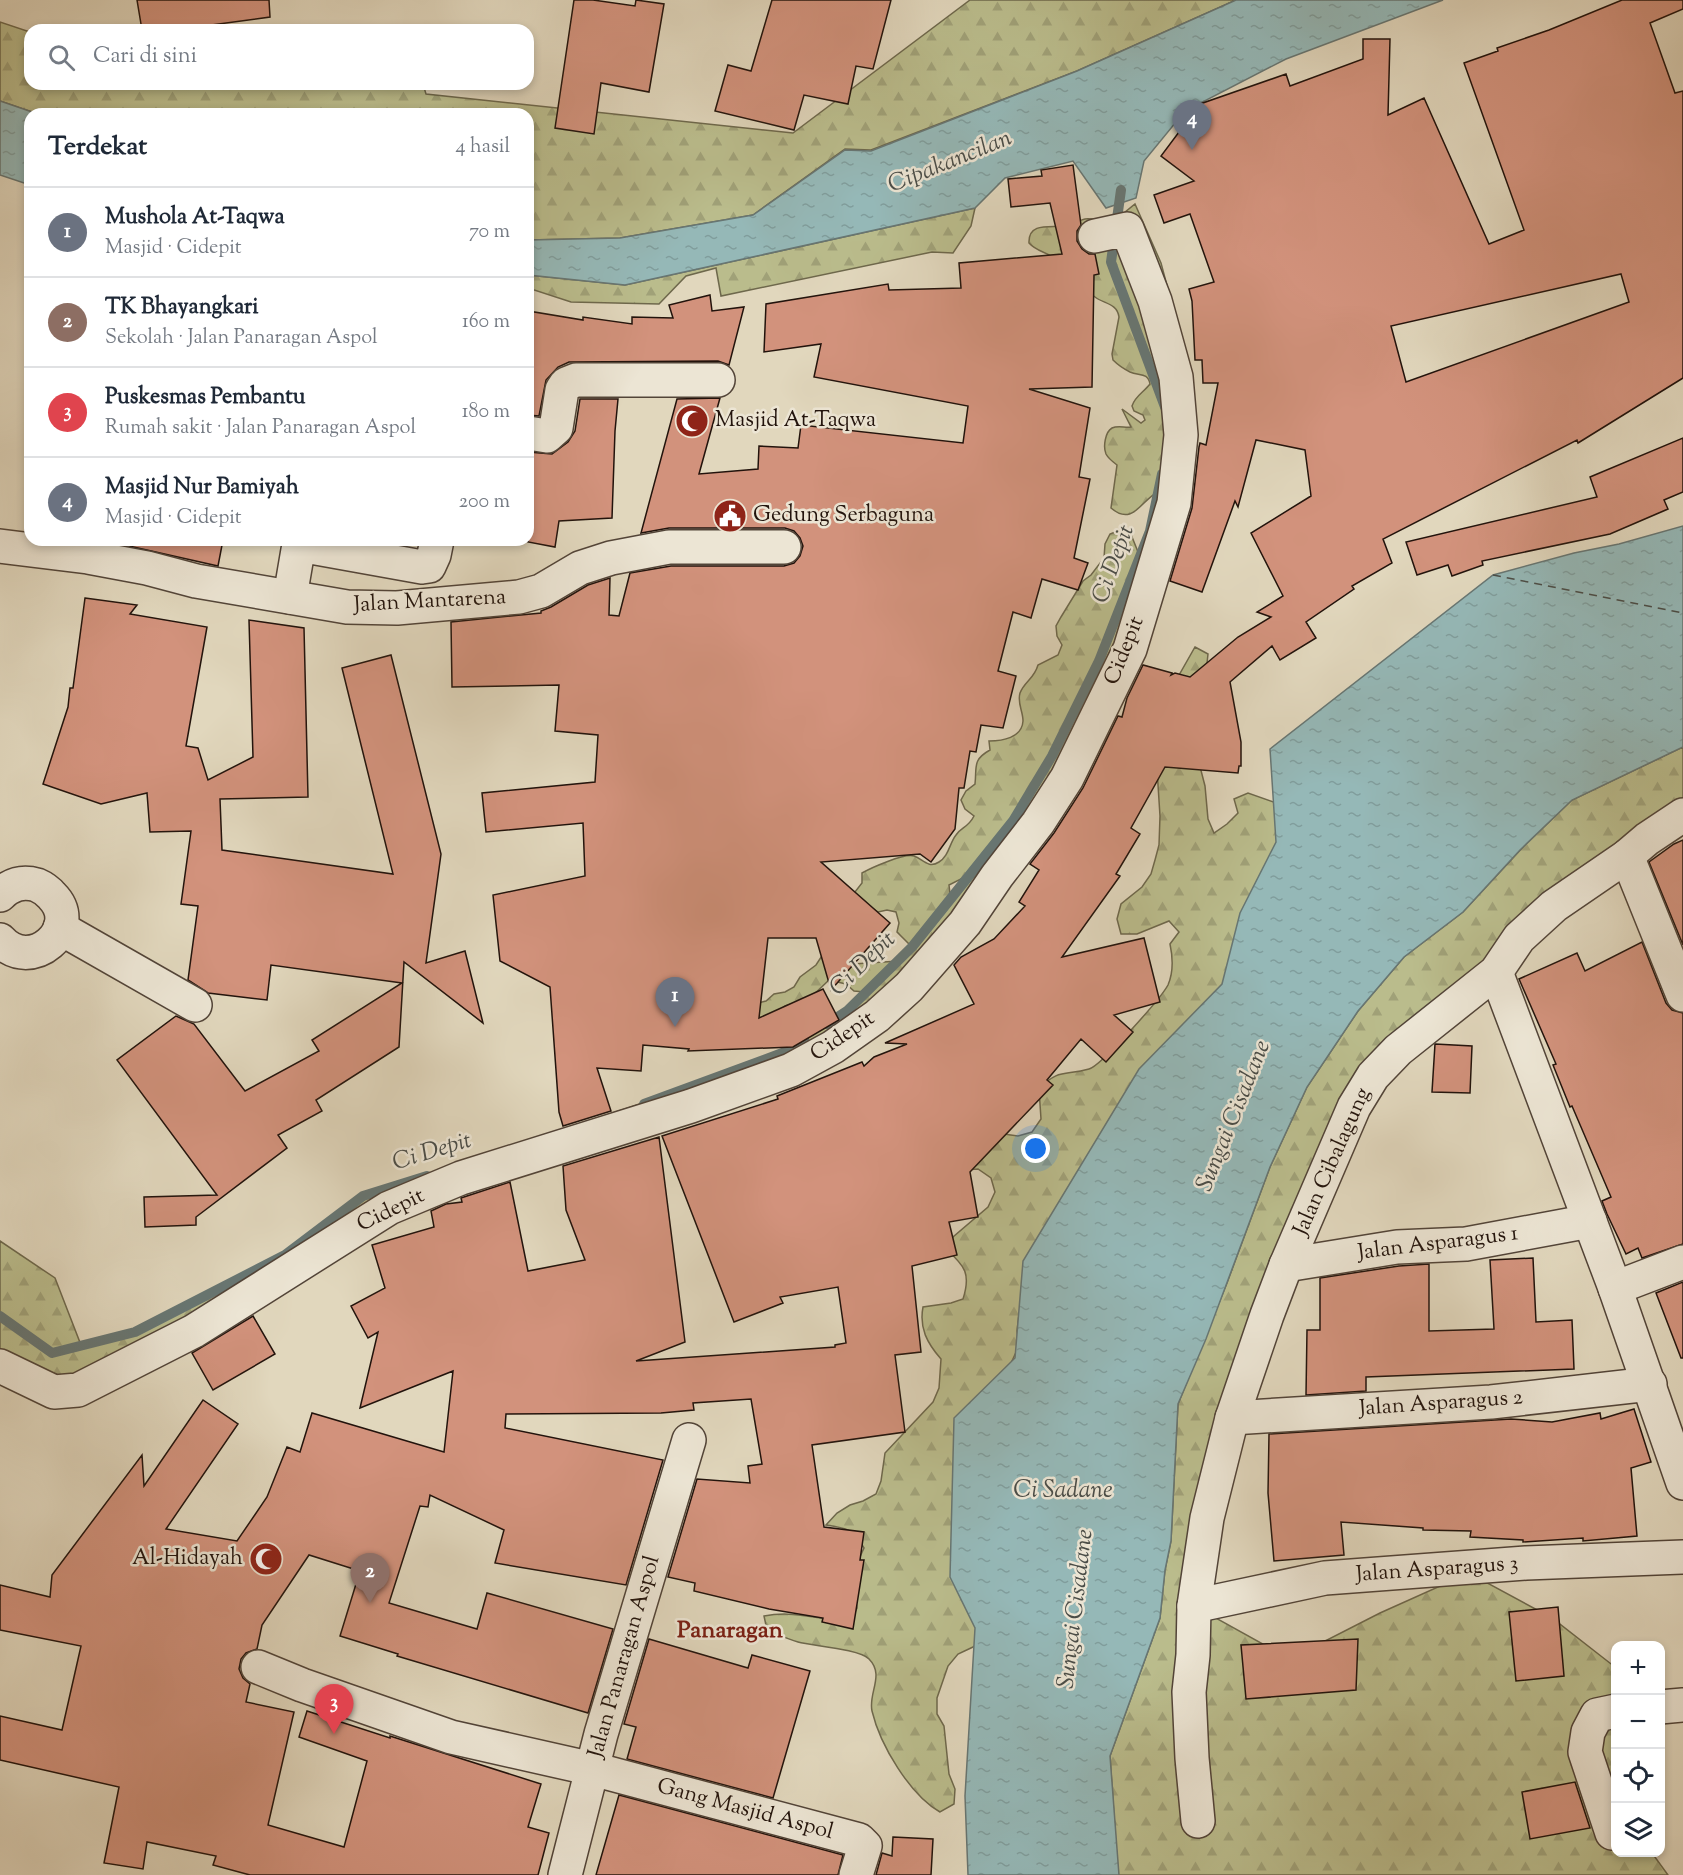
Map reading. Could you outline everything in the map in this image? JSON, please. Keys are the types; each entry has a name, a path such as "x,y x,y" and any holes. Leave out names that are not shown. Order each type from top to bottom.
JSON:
{"street":[{"name":"Cidepit","path":"0,1366 66,1391 194,1331 389,1208 462,1178 691,1106 791,1070 833,1047 877,1016 910,985 965,923 997,876 1038,823 1066,778 1130,649 1174,503 1181,435 1176,377 1155,301 1127,229 1106,233"},
{"path":"534,433 547,436 553,433 556,428 562,390 569,382 576,380 718,380"},
{"name":"Jalan Mantarena","path":"0,546 88,557 196,580 347,607 397,608 519,597 541,591 580,568 611,558 669,547 784,547"},
{"path":"290,597 298,550 301,547 422,567 429,566 436,546"},
{"name":"Jalan Cibalagung","path":"1198,1821 1192,1758 1190,1692 1194,1606 1207,1518 1232,1418 1286,1265 1354,1107 1373,1076 1398,1050 1496,972 1519,938 1554,906 1683,815"},
{"path":"1627,856 1683,995"},
{"path":"0,895 6,889 28,882 45,888 57,900 63,913 60,928 46,947 31,953 18,952 5,946 0,940"},
{"path":"60,928 195,1005"},
{"path":"1496,972 1650,1384 1673,1426 1683,1483"},
{"name":"Jalan Asparagus 1","path":"1286,1265 1397,1247 1466,1245 1590,1221"},
{"path":"1615,1288 1683,1262"},
{"name":"Jalan Asparagus 2","path":"1232,1418 1491,1402 1650,1384"},
{"name":"Jalan Panaragan Aspol","path":"565,1875 601,1734 689,1440"},
{"name":"Jalan Asparagus 3","path":"1194,1606 1325,1578 1526,1563 1683,1557"},
{"path":"258,1667 302,1685 451,1737 593,1769"},
{"path":"1665,1707 1683,1705"},
{"path":"1611,1712 1597,1715 1586,1742 1586,1752 1611,1830"},
{"name":"Gang Masjid Aspol","path":"593,1769 859,1840 865,1846 856,1875"}],"green space":[{"path":"970,0 1236,0 1077,71 871,150 845,149 753,215 620,238 534,240 534,108 24,109 0,101 0,22 24,30 24,90 425,90 426,94 793,133"},
{"path":"1135,204 1161,263 1193,383 1172,507 1118,665 1036,828 833,1047 438,1189 78,1390 0,1366 0,1241 55,1278 81,1345 135,1332 285,1255 363,1196 682,1090 785,1052 847,1011 865,992 854,991 846,984 829,980 810,998 785,1006 775,1014 756,1022 750,1005 766,1001 774,994 794,987 800,977 816,965 827,948 853,964 899,961 912,947 897,932 899,923 896,912 887,910 878,912 851,894 862,883 862,873 903,857 914,856 926,863 935,864 945,857 956,835 974,816 965,809 961,800 966,791 975,784 976,768 980,757 990,750 989,741 1011,737 1022,727 1020,693 1038,665 1058,655 1062,645 1057,636 1056,626 1083,581 1091,575 1104,558 1105,544 1110,534 1120,530 1130,532 1139,559 1150,531 1158,492 1131,513 1125,515 1111,508 1117,465 1105,451 1106,436 1112,428 1131,427 1122,409 1141,423 1145,420 1143,415 1134,411 1132,406 1137,397 1150,384 1149,380 1145,376 1128,371 1113,360 1112,354 1119,317 1116,309 1090,293 1054,258 1029,243 1032,231 1037,228 1067,226 1085,219 1114,221","holes":["1003,832 934,919 933,916 950,894 949,885 967,876 984,851"]},
{"path":"975,208 971,226 953,253 932,252 721,296 716,268 686,276 659,304 571,302 534,290 534,276 625,285"},
{"path":"1195,647 1208,654 1197,755 1205,786 1208,819 1214,833 1238,813 1234,799 1248,793 1279,804 1289,898 1019,1314 1017,1331 1019,1346 1012,1361 985,1637 973,1647 958,1654 948,1666 937,1698 937,1714 944,1726 949,1774 955,1789 954,1804 940,1812 907,1782 882,1739 872,1711 876,1671 869,1659 856,1653 798,1642 767,1630 764,1616 786,1614 850,1622 857,1608 855,1594 858,1561 864,1548 849,1530 826,1525 837,1513 876,1494 881,1481 885,1453 933,1402 939,1388 941,1359 925,1335 922,1322 923,1307 963,1299 966,1283 965,1271 947,1250 953,1237 988,1207 995,1192 991,1178 978,1169 963,1170 1004,1134 1018,1136 1032,1132 1041,1119 1039,1089 1057,1075 1089,1069 1096,1065 1130,1031 1168,985 1172,964 1170,944 1179,932 1169,921 1137,934 1121,934 1117,919 1121,904 1142,887 1151,874 1159,845 1157,769 1174,684"},
{"path":"1683,747 1683,817 1398,1050 1286,1265 1194,1606 1290,1659 1380,1613 1469,1573 1552,1618 1611,1664 1611,1857 1655,1857 1668,1875 1118,1875 1110,1756 1160,1618 1165,1570 1171,1541 1178,1404 1227,1283 1270,1167 1307,1087 1358,1011 1404,957 1463,912 1524,846 1572,800"}],"water":[{"name":"Cipakancilan","path":"1236,0 1443,0 1286,59 1185,111 1144,161 1136,198 1106,208 1073,161 1005,178 975,208 625,285 534,276 534,240 620,238 753,215 845,150 871,151 1077,71"},
{"path":"0,101 24,109 24,183 0,175"},
{"name":"Ci Sadane","path":"1683,526 1683,747 1572,800 1520,850 1463,912 1404,957 1358,1011 1307,1087 1270,1167 1206,1339 1178,1404 1171,1541 1165,1570 1160,1618 1110,1756 1119,1875 968,1875 965,1796 975,1628 950,1577 954,1418 1015,1358 1023,1261 1139,1069 1222,984 1240,913 1276,842 1270,749 1493,575"}],"building":[{"path":"137,0 269,0 270,17 218,24 141,24"},
{"path":"574,0 593,0 635,6 636,0 664,4 649,92 601,83 594,134 555,128"},
{"path":"772,0 891,0 873,69 856,66 848,104 804,95 794,130 715,111 728,65 751,71"},
{"path":"1622,0 1683,0 1683,9 1650,23 1675,93 1683,91 1683,378 1578,443 1577,440 1383,539 1392,563 1352,586 1354,589 1306,622 1316,638 1280,660 1272,646 1230,682 1241,742 1241,766 1239,766 1238,773 1165,767 1131,828 1140,834 1116,874 1120,876 1062,957 1144,938 1160,1002 1114,1015 1133,1032 1106,1062 1081,1039 1047,1080 1053,1085 970,1172 978,1217 949,1222 957,1255 912,1266 921,1352 895,1355 905,1432 812,1445 824,1527 864,1532 860,1560 864,1560 853,1629 822,1622 823,1618 769,1609 694,1591 695,1583 668,1577 697,1479 750,1483 748,1466 762,1464 751,1399 693,1403 694,1410 661,1413 506,1414 505,1428 663,1460 626,1585 495,1563 504,1530 430,1495 428,1507 420,1506 389,1603 477,1629 487,1593 613,1629 588,1713 397,1656 398,1654 340,1636 360,1571 309,1555 262,1625 257,1649 246,1653 241,1659 239,1669 243,1678 250,1684 246,1702 294,1712 268,1825 344,1847 367,1761 299,1737 307,1711 541,1784 528,1827 549,1833 538,1875 250,1875 213,1865 216,1856 147,1842 143,1869 104,1863 119,1787 0,1760 0,1716 62,1730 81,1646 0,1630 0,1585 50,1597 52,1575 142,1455 144,1486 203,1400 238,1424 166,1529 237,1541 267,1497 287,1447 300,1452 312,1413 444,1452 453,1371 360,1408 378,1332 368,1338 351,1306 385,1288 372,1245 434,1227 431,1211 446,1204 462,1202 461,1198 510,1182 528,1271 585,1260 566,1210 563,1166 659,1137 685,1342 636,1361 835,1347 835,1345 846,1343 838,1287 780,1297 783,1303 734,1322 662,1136 778,1099 777,1096 862,1062 864,1066 874,1057 907,1044 885,1043 974,1004 954,965 961,957 994,939 1025,906 1019,902 1039,870 1030,864 1054,833 1083,788 1118,716 1122,717 1127,698 1143,665 1172,673 1171,675 1175,673 1190,677 1238,637 1271,617 1257,612 1283,596 1251,533 1311,496 1305,450 1256,440 1238,507 1235,501 1202,592 1170,581 1192,508 1199,447 1200,443 1206,445 1218,383 1203,383 1202,360 1195,360 1192,301 1189,289 1214,282 1190,214 1164,223 1154,195 1194,181 1161,156 1200,104 1286,74 1290,86 1363,59 1363,39 1390,39 1388,115 1424,98 1489,244 1524,230 1464,63 1498,51 1497,48 1549,30","holes":["1621,274 1629,302 1406,382 1391,326"]},
{"path":"1073,165 1081,225 1077,231 1077,241 1082,249 1089,254 1095,254 1099,274 1094,275 1092,387 1029,389 1090,408 1079,477 1090,479 1074,558 1088,563 1078,590 1042,579 1031,618 1013,612 998,671 1016,676 1003,728 981,725 976,752 970,751 964,788 959,788 955,829 931,862 920,854 821,862 890,923 831,990 816,938 768,938 759,1018 823,989 839,1020 793,1047 688,1051 689,1049 643,1045 641,1071 597,1068 611,1111 563,1126 559,1112 550,987 500,961 493,895 585,876 583,823 486,832 482,793 595,782 598,735 555,731 559,685 452,687 451,622 541,613 588,585 610,578 609,615 619,616 630,573 671,566 784,566 794,563 800,556 803,546 794,531 785,528 669,528 641,533 677,399 720,398 699,474 758,469 759,446 798,448 801,425 963,443 968,406 814,377 821,344 764,352 766,304 888,284 889,290 961,288 959,263 1062,254 1050,203 1011,207 1008,179 1042,176 1041,170"},
{"path":"710,295 712,311 744,307 729,365 718,361 569,362 558,367 546,380 539,416 534,416 534,312 583,320 583,317 632,324 632,317 673,318 669,305"},
{"path":"580,399 618,399 612,518 559,521 555,547 534,543 534,452 552,454 568,442 575,431"},
{"path":"1683,438 1683,492 1664,500 1668,509 1610,534 1482,561 1483,565 1452,576 1448,565 1417,575 1406,542 1597,497 1590,477"},
{"path":"129,546 222,546 218,566"},
{"path":"85,598 137,605 130,614 207,627 186,746 198,748 208,780 253,757 249,620 304,628 308,797 220,799 222,850 393,874 342,668 391,655 441,854 426,963 465,951 483,1023 404,962 399,1047 316,1100 322,1111 278,1135 287,1148 196,1217 196,1225 145,1227 144,1197 217,1195 117,1060 176,1016 194,1024 245,1091 319,1051 312,1040 402,983 271,965 267,1000 208,993 188,980 198,906 181,904 191,831 150,832 147,793 101,804 43,784 68,707 70,688 73,688"},
{"path":"1683,840 1683,945 1649,862"},
{"path":"1642,942 1666,1003 1672,1010 1683,1013 1683,1244 1642,1258 1638,1248 1626,1254 1607,1214 1602,1201 1611,1197 1572,1106 1570,1107 1553,1065 1556,1064 1519,979 1577,953 1585,971"},
{"path":"1435,1044 1472,1046 1470,1093 1432,1092"},
{"path":"1533,1258 1536,1322 1572,1320 1574,1369 1366,1377 1366,1391 1306,1395 1307,1330 1320,1330 1320,1278 1399,1266 1429,1264 1429,1331 1494,1329 1490,1260"},
{"path":"1683,1282 1683,1358 1681,1358 1656,1293"},
{"path":"253,1316 275,1354 213,1390 192,1353"},
{"path":"1634,1409 1651,1462 1631,1468 1637,1536 1583,1541 1583,1538 1523,1542 1523,1540 1470,1537 1471,1531 1423,1530 1423,1528 1341,1522 1344,1555 1274,1561 1268,1493 1269,1434 1511,1419 1552,1422 1600,1413 1601,1419"},
{"path":"1558,1607 1564,1676 1516,1681 1509,1612"},
{"path":"649,1639 748,1668 752,1655 810,1671 773,1798 627,1759 636,1727 624,1724"},
{"path":"1358,1639 1356,1690 1246,1699 1241,1645"},
{"path":"1575,1782 1590,1828 1530,1839 1522,1792"},
{"path":"619,1795 843,1855 838,1875 596,1875"},
{"path":"893,1837 933,1839 931,1875 876,1875 882,1853 892,1856"}],"waterway":[{"name":"Ci Depit","path":"1121,190 1111,262 1165,407"},
{"name":"Ci Depit","path":"827,1024 847,1011 912,947 1013,821 1052,756 1099,661 1150,531 1162,474"},
{"name":"Ci Depit","path":"644,1104 785,1052 804,1039"},
{"name":"Ci Depit","path":"0,1316 52,1353 135,1332 285,1255 363,1196 427,1176"}],"ferry route":[{"path":"1493,575 1683,613"}],"place":[{"name":"Masjid Nur Bamiyah","path":"1192,150"},
{"name":"Masjid At-Taqwa","path":"692,421"},
{"name":"Gedung Serbaguna","path":"730,516"},
{"name":"Mushola At-Taqwa","path":"675,1027"},
{"name":"Al-Hidayah","path":"266,1559"},
{"name":"TK Bhayangkari","path":"370,1603"},
{"name":"Puskesmas Pembantu","path":"334,1734"}],"district":[{"name":"Panaragan","path":"730,1631"}],"water label":[{"name":"Sungai Cisadane","path":"1234,1116"},
{"name":"Sungai Cisadane","path":"1076,1609"}]}
